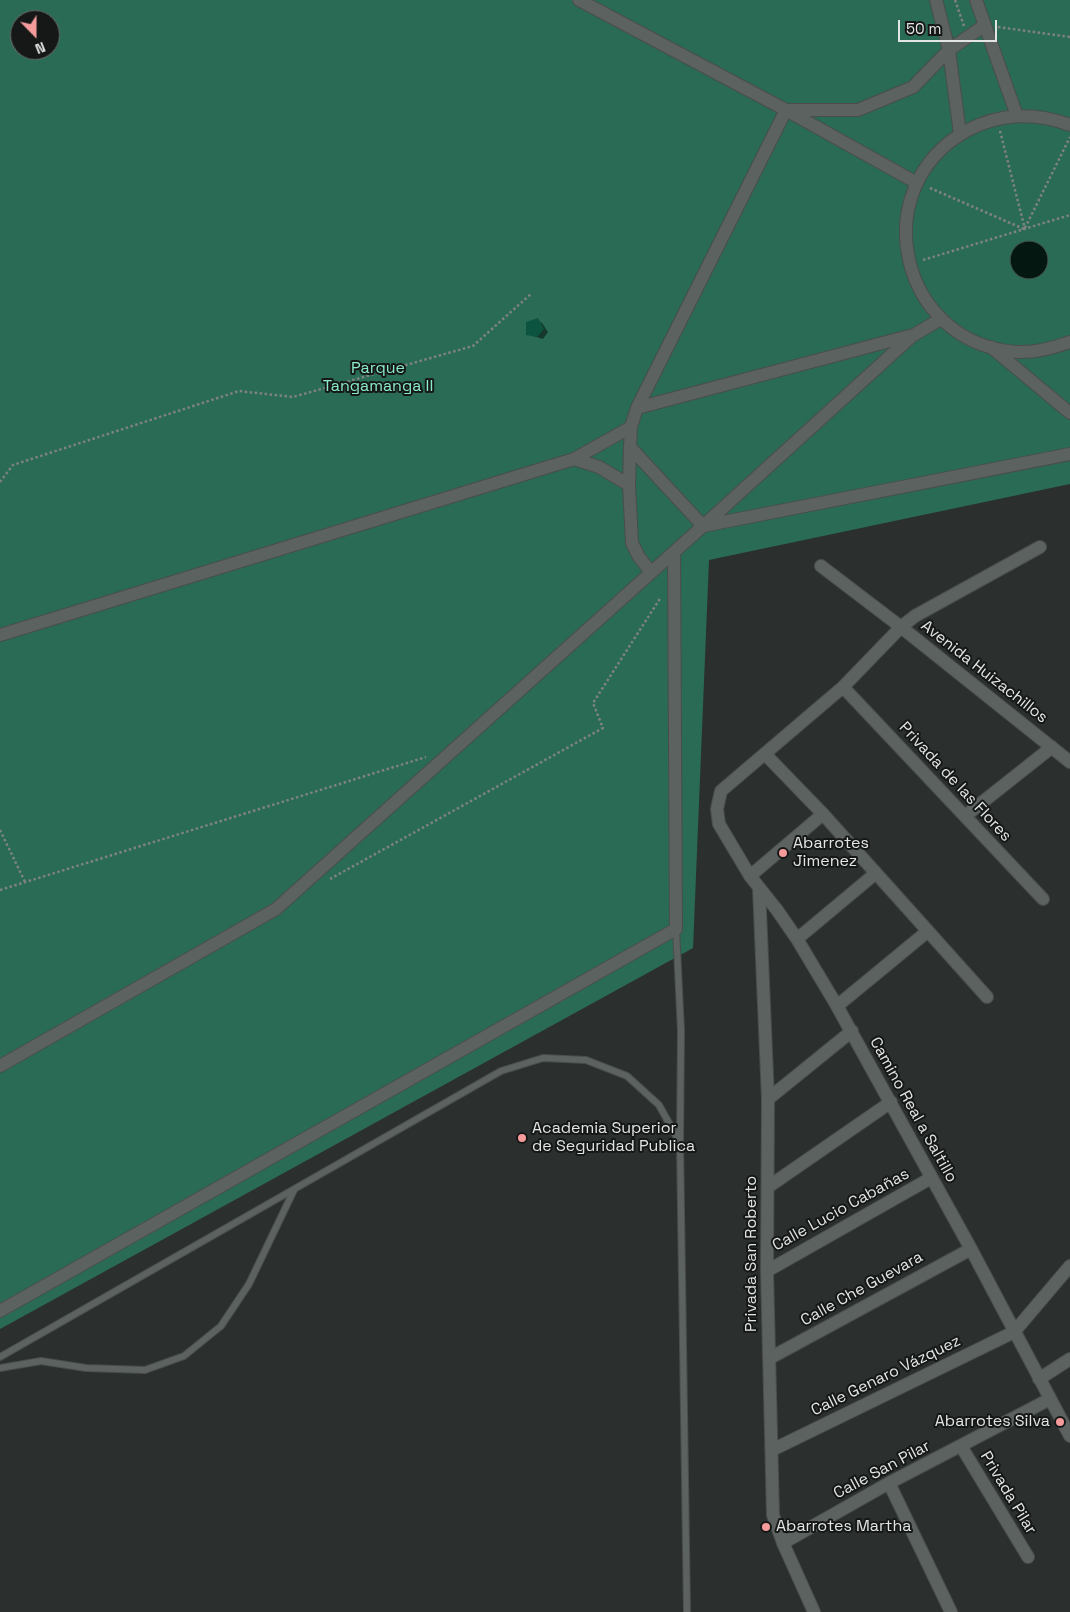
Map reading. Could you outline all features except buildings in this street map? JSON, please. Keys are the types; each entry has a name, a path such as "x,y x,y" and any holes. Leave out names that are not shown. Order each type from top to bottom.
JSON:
{"street":[{"path":"579,0 786,110 917,183"},
{"path":"936,0 949,50 960,134"},
{"path":"976,0 1017,116"},
{"path":"786,110 858,110 913,87 949,50 985,25"},
{"path":"651,572 640,558 632,543 629,485 631,427 637,408 786,110"},
{"path":"1070,125 1037,116 1017,116 997,118 960,134 928,164 917,183 908,209 905,237 909,264 916,284 927,302 941,319 964,336 990,347 1019,352 1048,350 1070,342"},
{"path":"0,1066 276,909 912,336 941,319"},
{"path":"637,408 912,336"},
{"path":"990,347 1070,413"},
{"path":"0,635 574,459 631,427"},
{"path":"630,447 703,526"},
{"path":"703,526 1070,454"},
{"path":"574,459 599,467 629,485"},
{"path":"987,996 823,814 765,754 843,687 901,627 915,616 1040,547"},
{"path":"0,1311 676,929 674,552"},
{"name":"Avenida Huizachillos","path":"821,566 901,627 1070,762"},
{"name":"Privada de las Flores","path":"843,687 1043,899"},
{"path":"965,816 1052,747"},
{"name":"Camino Real a Saltillo","path":"765,754 721,791 716,809 719,824 750,876 797,939 838,1006 971,1249 1070,1436"},
{"path":"750,876 823,814"},
{"path":"797,939 876,873"},
{"name":"Privada San Roberto","path":"759,888 768,1099 767,1271 774,1515 783,1542 814,1612"},
{"path":"838,1006 928,930"},
{"path":"768,1099 852,1031"},
{"path":"768,1187 891,1102"},
{"name":"Calle Lucio Cabañas","path":"767,1271 931,1178"},
{"name":"Calle Che Guevara","path":"770,1358 971,1249"},
{"path":"1014,1332 1070,1266"},
{"name":"Calle Genaro Vázquez","path":"772,1450 1014,1332"},
{"path":"1039,1379 1070,1359"},
{"name":"Calle San Pilar","path":"783,1542 1050,1399"},
{"name":"Privada Pilar","path":"961,1446 1028,1557"},
{"path":"889,1484 951,1612"}],"lane":[{"path":"676,929 681,1031 680,1143 687,1612"},
{"path":"0,1357 501,1071 543,1058 586,1060 627,1076 659,1105 680,1143"},
{"path":"0,1368 41,1362 86,1368 145,1370 184,1356 221,1326 249,1284 294,1189"}],"path":[{"path":"955,0 967,37"},
{"path":"985,25 1070,37"},
{"path":"997,118 1025,229"},
{"path":"1025,229 1070,137"},
{"path":"917,183 1025,229"},
{"path":"909,264 1070,215"},
{"path":"0,482 14,465 239,390 293,398 473,346 532,293"},
{"path":"328,880 603,728 592,703 674,577"},
{"path":"0,890 428,756"},
{"path":"0,830 25,882"}],"green space":[{"name":"Parque Tangamanga II","path":"0,0 1070,0 1070,484 709,560 693,948 0,1329"}],"shaded area":[{"path":"1029,241 1042,247 1048,260 1042,273 1029,279 1016,273 1010,260 1016,247"}],"place":[{"name":"Abarrotes Jimenez","path":"783,853"},
{"name":"Academia Superior de Seguridad Publica","path":"522,1138"},
{"name":"Abarrotes Silva","path":"1060,1422"},
{"name":"Abarrotes Martha","path":"766,1527"}]}
